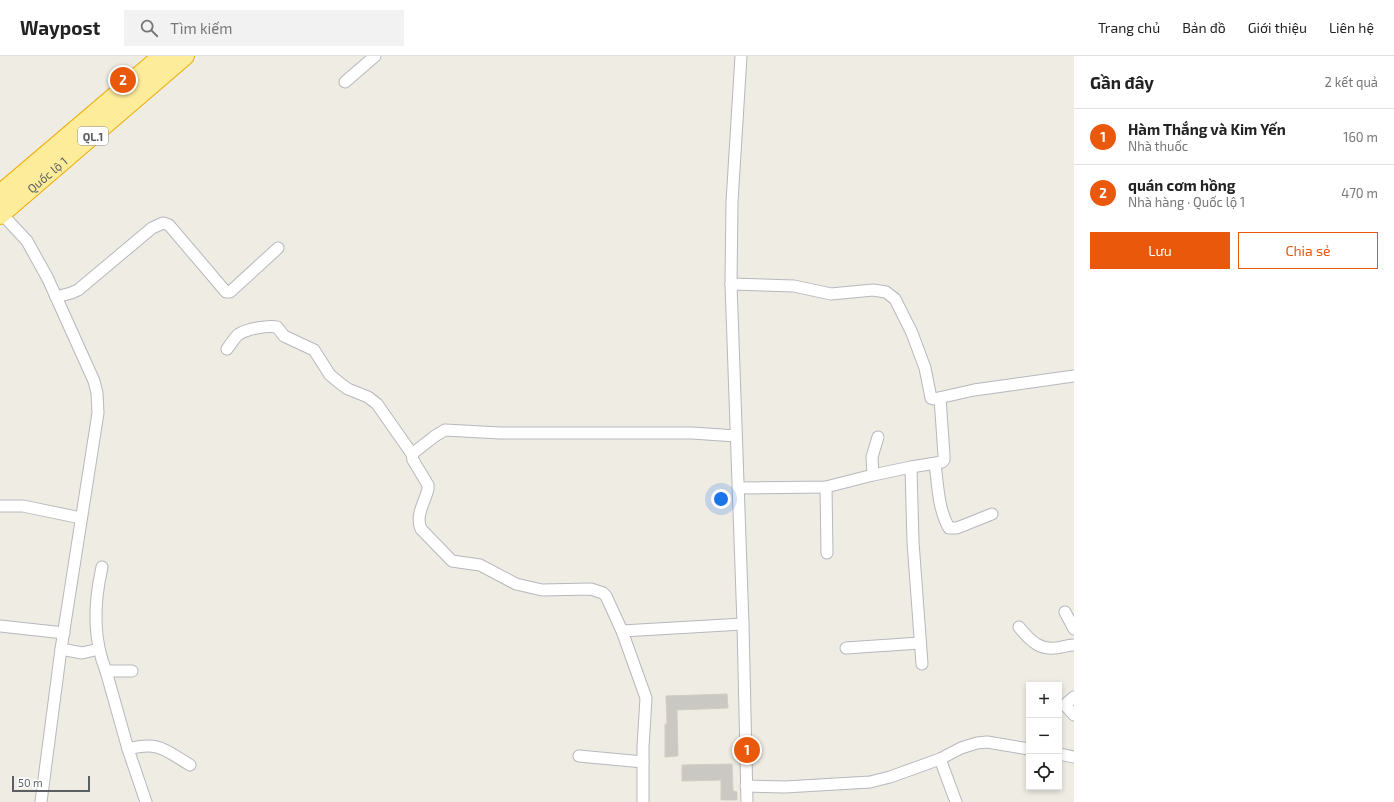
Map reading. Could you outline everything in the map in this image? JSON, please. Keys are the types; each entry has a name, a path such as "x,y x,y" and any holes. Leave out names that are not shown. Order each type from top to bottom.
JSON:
{"highway":[{"name":"Quốc lộ 1","path":"0,194 162,56"},
{"name":"Quốc lộ 1","path":"1,214 185,56"}],"street":[{"path":"345,82 375,56"},
{"path":"741,56 732,202 731,284 743,624 747,802"},
{"path":"1,214 23,236 32,248 94,381 97,393 98,413 61,649 41,802"},
{"path":"56,297 78,290 152,228 163,224 169,225 226,292 230,292 278,248"},
{"path":"731,284 794,286 830,294 873,290 886,292 896,299 912,333 925,368 931,398 934,399 974,390 1074,376"},
{"path":"227,349 238,335 260,328 270,326 277,327 284,336 314,350 330,375 341,384 348,389 368,397 378,404 412,454 413,460 428,485 419,516 419,525 421,529 452,561 480,565 516,584 538,590 583,589 597,590 603,593 609,600 622,631 646,698 643,747 643,802"},
{"path":"738,488 826,487 911,467 942,462 944,460 944,455 940,398"},
{"path":"412,454 442,431 449,430 500,433 692,433 736,436"},
{"path":"874,475 872,458 878,437"},
{"path":"935,464 941,507 944,520 949,528 957,528 992,514"},
{"path":"911,467 913,542 922,664"},
{"path":"826,487 827,553"},
{"path":"0,506 23,506 81,518"},
{"path":"102,566 95,612 99,649 128,749 146,802"},
{"path":"1065,612 1074,629"},
{"path":"622,631 743,624"},
{"path":"0,626 64,633"},
{"path":"1019,627 1028,638 1037,645 1047,648 1074,645"},
{"path":"846,648 920,643"},
{"path":"61,649 77,652 89,652 99,649"},
{"path":"106,671 132,671"},
{"path":"1074,696 1066,706 1074,715"},
{"path":"746,786 785,787 870,782 890,777 940,759 961,748 982,742 1026,748"},
{"path":"128,749 144,746 161,748 190,765"},
{"path":"1062,755 1074,757"},
{"path":"579,756 644,762"},
{"path":"940,759 956,802"}],"building":[{"path":"727,694 728,708 677,710 678,756 665,757 665,724 667,724 666,696"},
{"path":"732,764 733,791 737,792 737,800 721,800 721,780 682,781 682,765"}],"place":[{"name":"quán cơm hồng","path":"123,80"},
{"name":"Hàm Thắng và Kim Yến","path":"747,750"}]}
